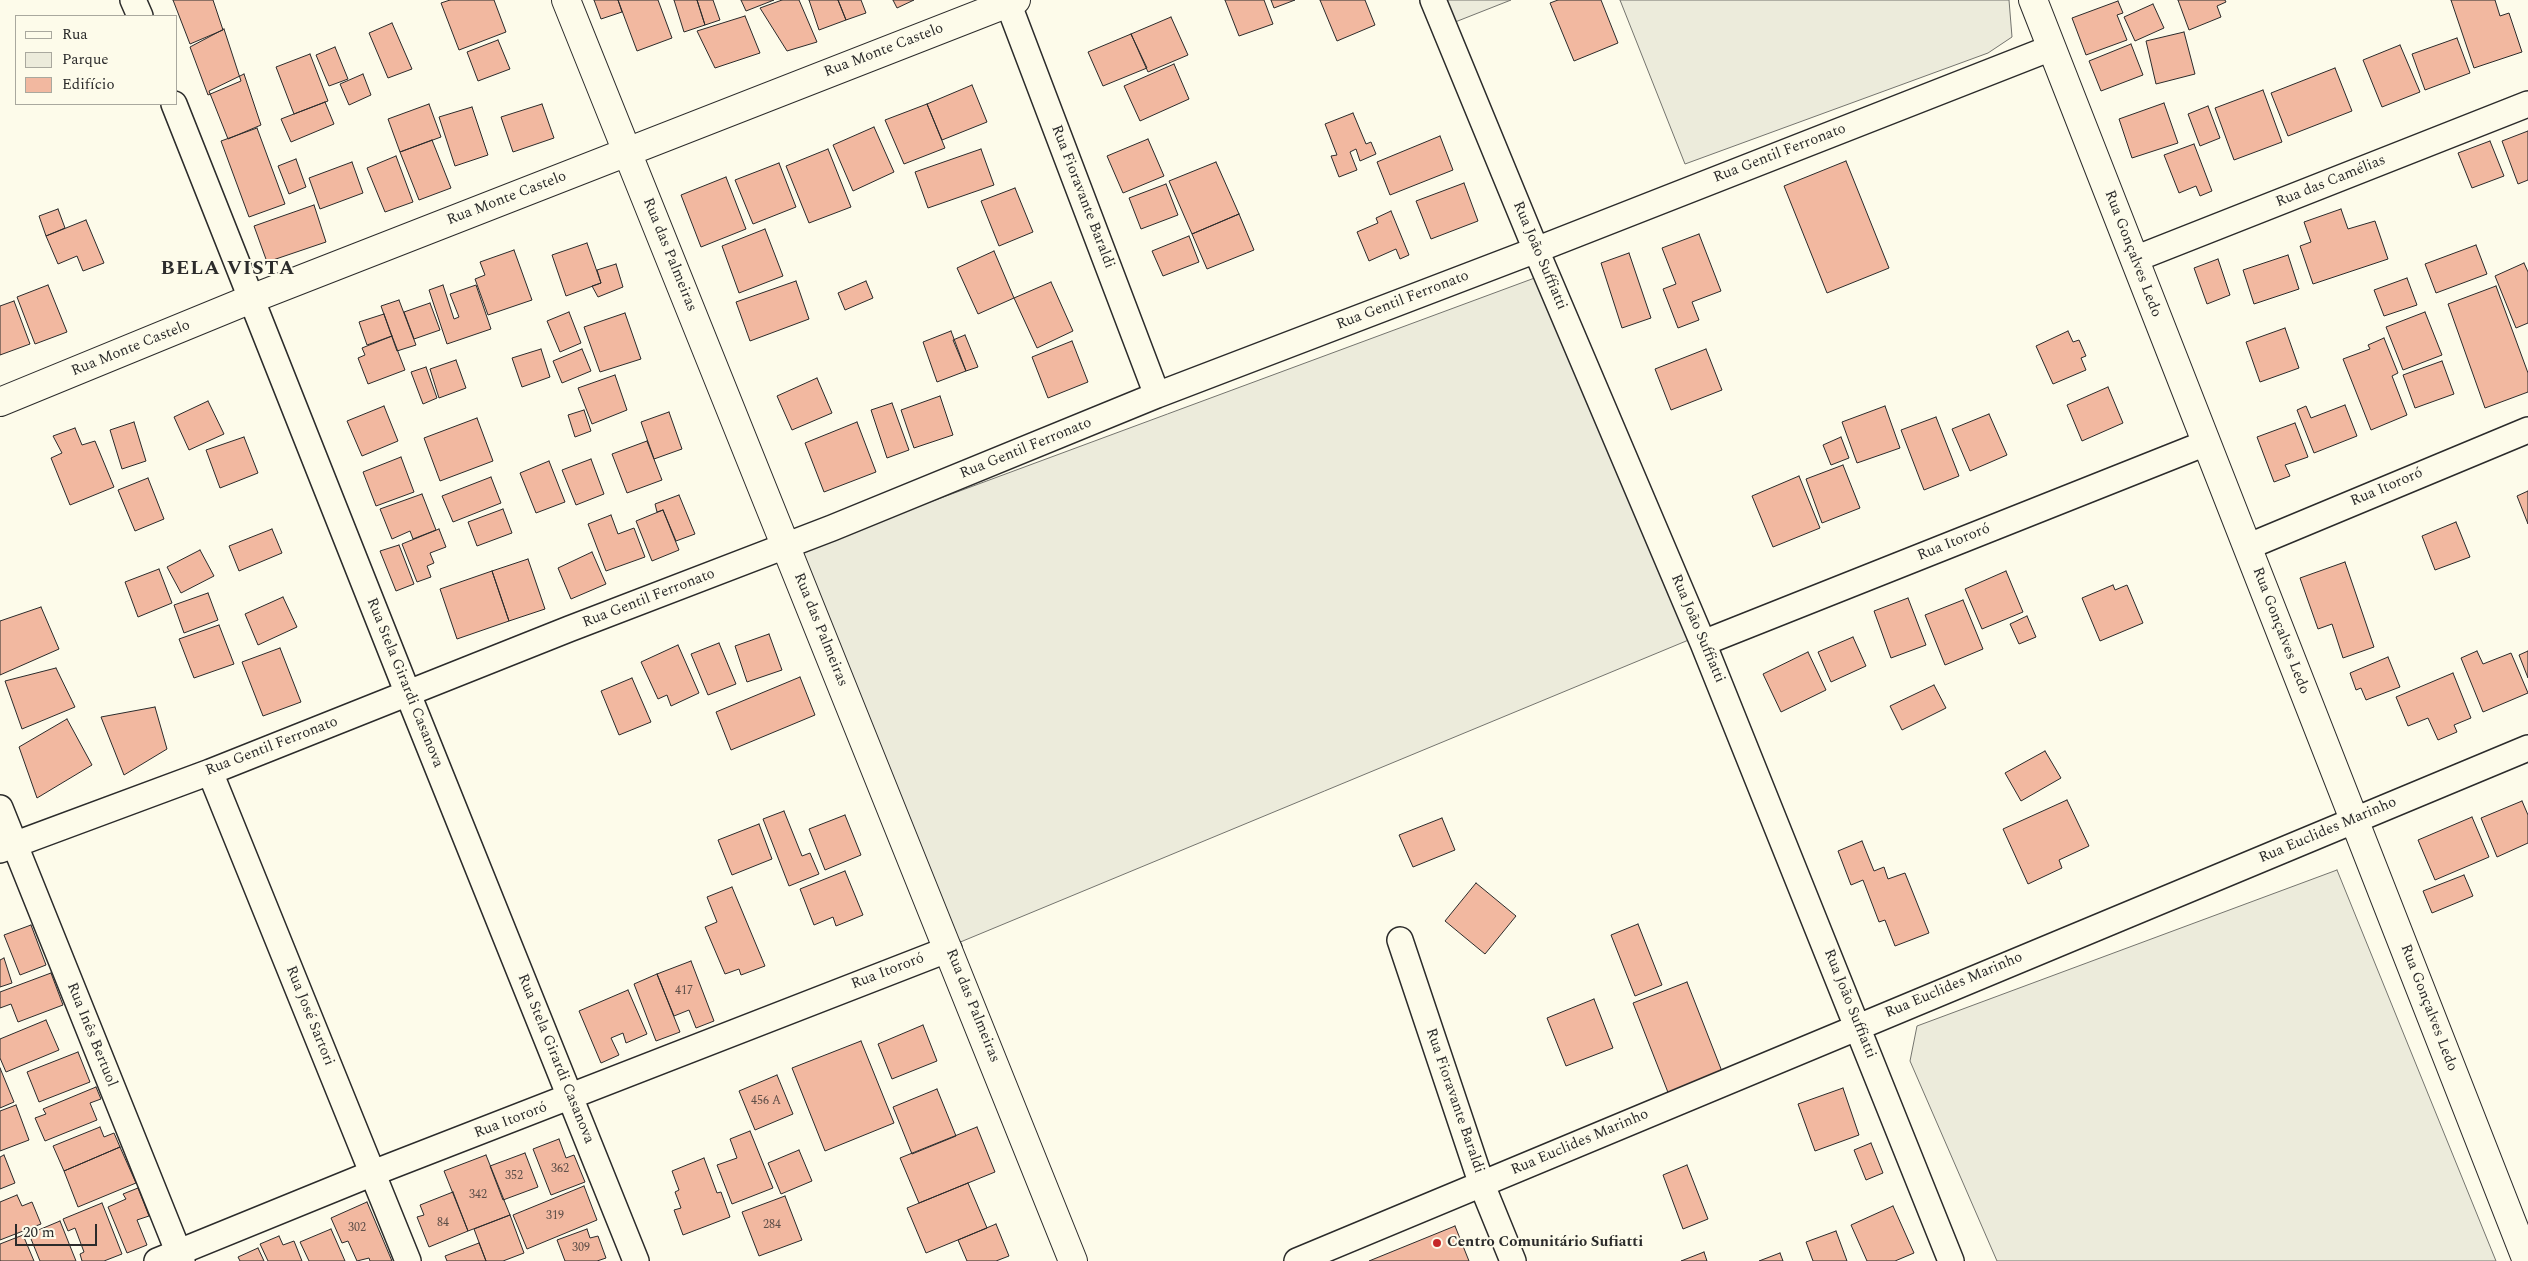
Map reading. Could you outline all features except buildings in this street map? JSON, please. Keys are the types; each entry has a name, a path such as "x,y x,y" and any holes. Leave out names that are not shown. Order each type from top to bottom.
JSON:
{"street":[{"path":"133,0 140,15"},
{"name":"Rua das Palmeiras","path":"566,0 1073,1261"},
{"name":"Rua João Suffiatti","path":"1434,0 1536,250 1703,643 1951,1261"},
{"name":"Rua Gonçalves Ledo","path":"2034,0 2051,48 2527,1261"},
{"name":"Rua Monte Castelo","path":"0,402 252,300 1010,1"},
{"name":"Rua Fioravante Baraldi","path":"1010,1 1156,395"},
{"name":"Rua Gentil Ferronato","path":"7,848 210,772 786,546 1156,395 1536,250 2051,48"},
{"name":"Rua das Camélias","path":"2134,260 2528,104"},
{"name":"Rua Stela Girardi Casanova","path":"174,105 636,1261"},
{"name":"Rua Itororó","path":"2247,547 2528,430"},
{"name":"Rua Itororó","path":"1703,643 2206,443"},
{"name":"Rua Euclides Marinho","path":"1297,1261 1482,1185 1857,1026 2528,748"},
{"name":"Rua José Sartori","path":"210,772 408,1261"},
{"name":"Rua Inês Bertuol","path":"0,808 7,848 172,1258"},
{"name":"Rua Fioravante Baraldi","path":"1400,940 1482,1185 1513,1261"},
{"name":"Rua Itororó","path":"172,1258 373,1173 571,1098 730,1032 949,949"}],"green space":[{"path":"1435,0 1511,0 1445,26"},
{"path":"1620,0 2009,0 2012,37 1988,53 1685,164"},
{"path":"1540,276 1691,639 958,943 795,552"},
{"path":"2337,870 2496,1261 1997,1261 1910,1061 1917,1026"}],"place":[{"name":"Centro Comunitário Sufiatti","path":"1437,1243"}],"district":[{"name":"BELA VISTA","path":"228,270"}]}
